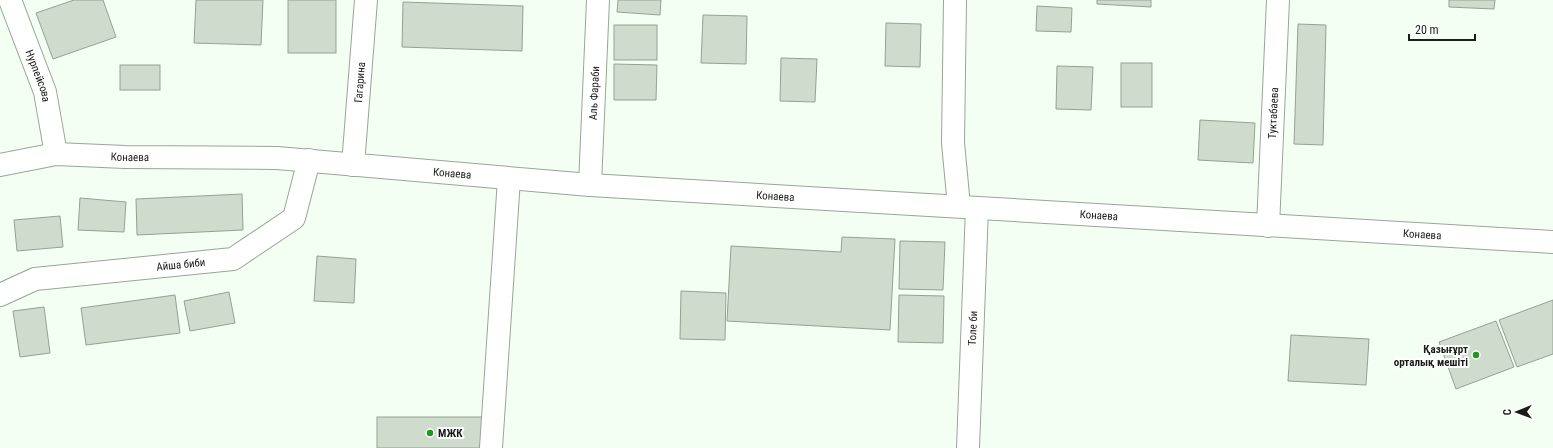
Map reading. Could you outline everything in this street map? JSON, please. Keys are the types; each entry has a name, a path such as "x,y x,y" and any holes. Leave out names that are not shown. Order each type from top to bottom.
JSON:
{"street":[{"name":"Нурпейсова","path":"10,0 45,92 56,154"},
{"name":"Гагарина","path":"353,166 366,0"},
{"name":"Аль Фараби","path":"590,186 598,0"},
{"name":"Толе би","path":"955,0 953,144 968,207 968,448"},
{"name":"Туктабаева","path":"1268,226 1278,0"},
{"name":"Конаева","path":"0,165 56,154 309,160 353,166 590,186 1553,242"},
{"name":"Айша биби","path":"0,295 36,279 233,259 294,218 309,160"},
{"path":"491,448 509,179"}],"building":[{"path":"74,0 103,0 116,37 53,59 36,13"},
{"path":"196,0 263,0 261,45 194,43"},
{"path":"288,0 336,0 336,53 288,53"},
{"path":"618,0 661,0 660,15 617,12"},
{"path":"1097,0 1151,0 1151,7 1097,4"},
{"path":"1449,0 1495,0 1494,9 1449,7"},
{"path":"403,2 523,6 522,51 402,47"},
{"path":"1037,6 1072,8 1071,32 1036,31"},
{"path":"703,15 747,16 746,64 701,63"},
{"path":"886,23 921,24 920,67 885,66"},
{"path":"1298,24 1326,25 1323,145 1294,144"},
{"path":"614,25 657,25 657,60 614,60"},
{"path":"781,58 817,59 815,102 780,101"},
{"path":"1121,63 1152,63 1152,107 1121,107"},
{"path":"614,64 657,65 656,100 614,100"},
{"path":"120,65 160,65 160,90 120,90"},
{"path":"1057,66 1093,67 1091,110 1056,109"},
{"path":"1200,120 1255,123 1253,163 1198,160"},
{"path":"242,194 243,230 137,235 136,199"},
{"path":"80,198 126,202 124,232 78,230"},
{"path":"60,216 63,247 17,251 14,220"},
{"path":"842,237 895,239 890,330 727,321 731,246 841,252"},
{"path":"900,241 945,242 943,290 899,289"},
{"path":"317,256 356,259 354,303 314,301"},
{"path":"681,291 726,293 725,340 680,339"},
{"path":"229,292 235,323 190,331 184,301"},
{"path":"175,295 180,333 86,345 81,308"},
{"path":"899,295 944,296 943,343 898,342"},
{"path":"1553,300 1553,354 1517,367 1499,320"},
{"path":"44,307 50,353 20,357 13,311"},
{"name":"Қазығұрт орталық мешіті","path":"1496,321 1514,367 1456,389 1439,342"},
{"path":"1291,335 1369,339 1366,385 1288,381"},
{"name":"МЖК","path":"377,417 482,417 482,448 377,448"}],"place":[{"name":"Қазығұрт орталық мешіті","path":"1476,355"},
{"name":"МЖК","path":"430,433"}]}
